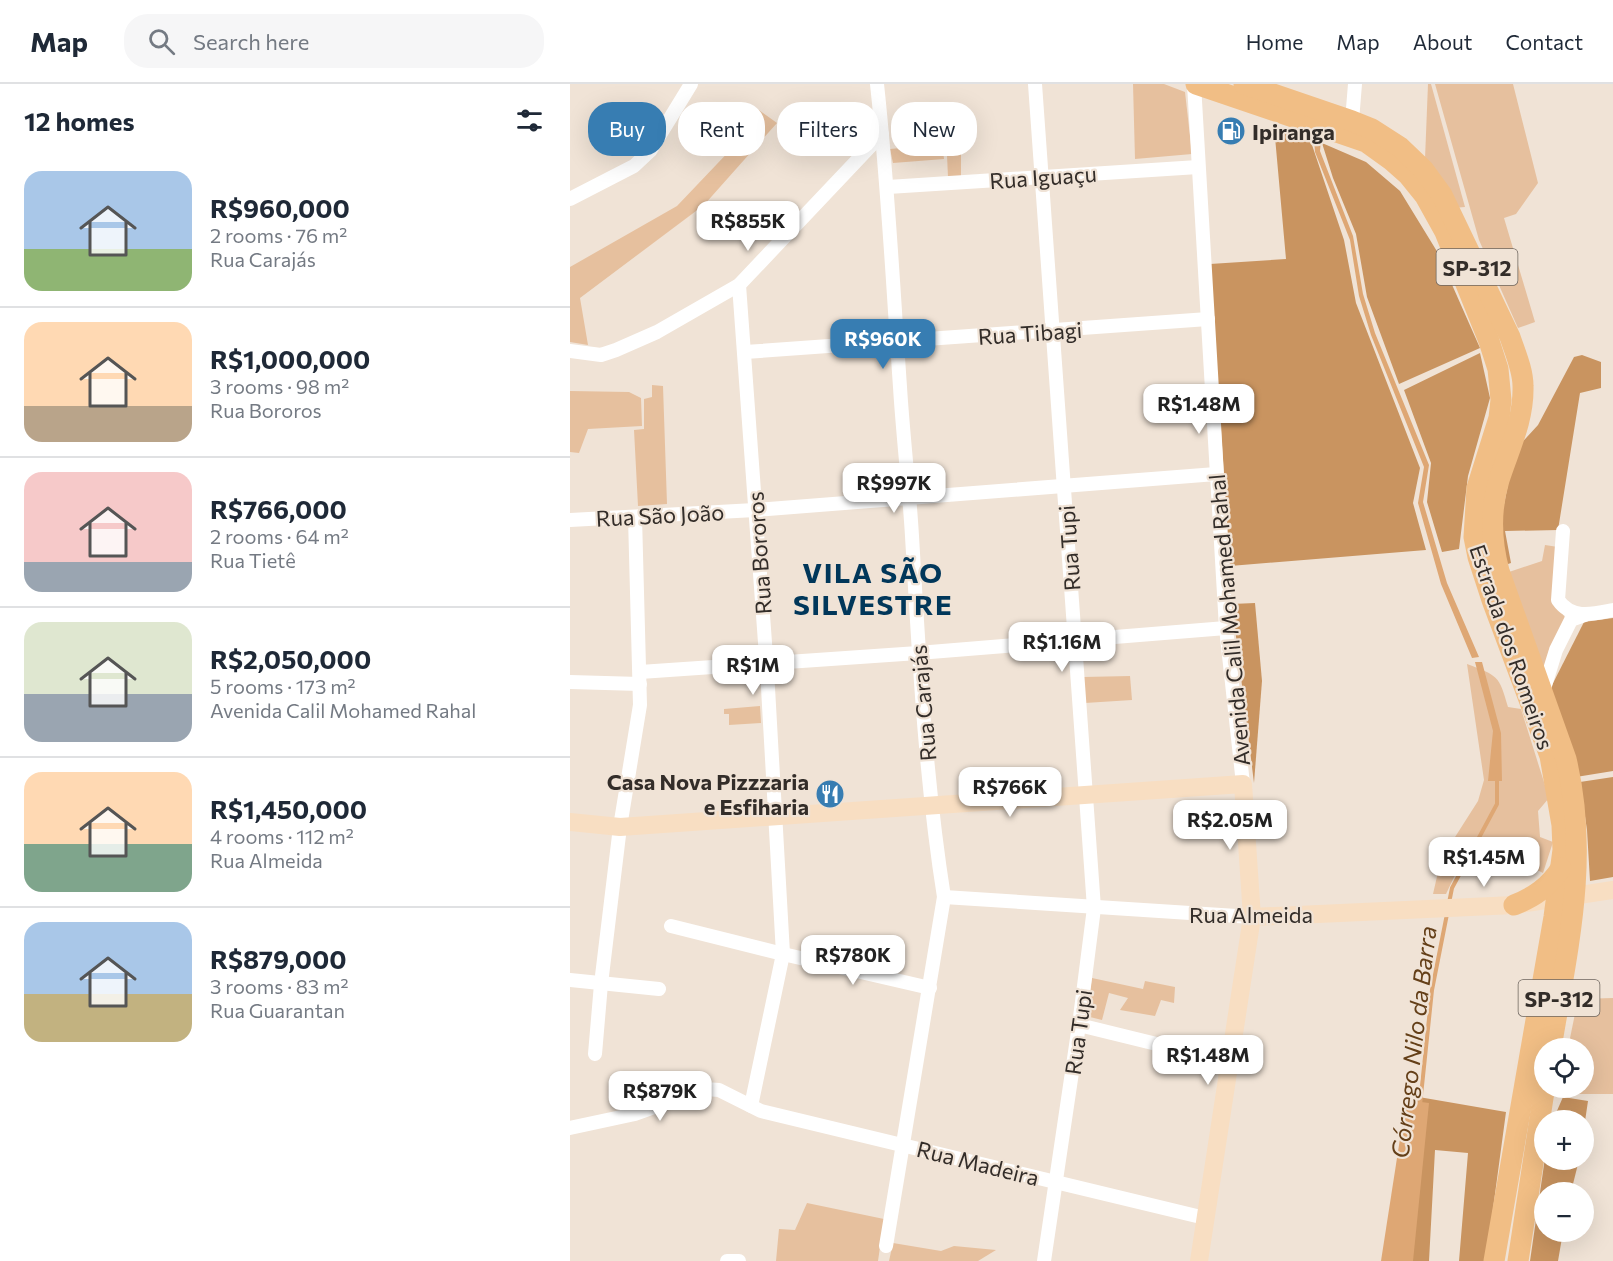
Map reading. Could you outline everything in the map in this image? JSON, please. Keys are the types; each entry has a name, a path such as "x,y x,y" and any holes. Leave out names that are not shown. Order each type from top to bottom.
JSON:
{"main road":[{"name":"Estrada dos Romeiros","path":"1195,84 1366,142 1408,175 1425,196 1445,232 1491,345 1498,369 1501,400 1499,418 1477,488 1474,537 1492,600 1550,756 1562,825 1562,904 1568,947 1553,1038"},
{"name":"Estrada dos Romeiros","path":"1244,84 1372,129 1400,147 1423,169 1442,195 1510,337 1522,378 1522,411 1511,450 1499,479 1494,504 1493,545 1501,577 1564,752 1573,789 1578,851 1562,904 1536,1011 1494,1261"},
{"path":"1501,400 1522,411"},
{"path":"1524,904 1547,887 1562,868"},
{"path":"1524,904 1562,904 1568,947"},
{"path":"1518,1261 1543,1098"}],"street":[{"path":"570,199 644,159 691,84"},
{"name":"Rua Carajás","path":"877,84 888,187 918,653 936,848 944,897 886,1246"},
{"name":"Rua Tupi","path":"1035,84 1094,908 1044,1261"},
{"name":"Avenida Calil Mohamed Rahal","path":"1195,84 1226,628 1243,784 1252,917 1199,1261"},
{"path":"1352,121 1355,84"},
{"path":"570,351 601,355 657,332 739,285 882,134"},
{"name":"Rua Iguaçu","path":"888,187 1198,167"},
{"name":"Rua Bororos","path":"739,285 766,663 783,954 751,1106"},
{"name":"Rua Tibagi","path":"745,352 1208,319"},
{"name":"Rua São João","path":"570,520 755,510 1216,474"},
{"path":"595,1054 601,984 621,827 640,705 635,517"},
{"path":"1563,531 1558,600 1568,610 1585,615"},
{"path":"1543,694 1556,650 1571,620 1613,610"},
{"path":"570,682 640,678 766,663 1226,628"},
{"path":"570,822 621,827 1243,784"},
{"path":"1562,904 1613,890"},
{"name":"Rua Almeida","path":"944,897 1252,917 1524,904"},
{"path":"671,926 930,988"},
{"path":"570,980 658,989"},
{"path":"1079,1025 1230,1062"},
{"name":"Rua Madeira","path":"570,1128 635,1114 705,1089 719,1090 761,1110 1205,1218"},
{"path":"727,1261 739,1261"}],"shaded area":[{"path":"1133,84 1164,84 1185,92 1192,154 1135,159"},
{"path":"1428,84 1431,84 1465,207 1453,208 1425,159"},
{"path":"1435,84 1513,84 1538,183 1516,214 1504,218 1535,322 1518,328 1479,240"},
{"path":"765,114 777,123 765,136"},
{"path":"1274,126 1310,139 1344,240 1356,303 1420,468 1413,503 1426,550 1230,566 1210,264 1286,259"},
{"path":"1314,139 1321,140 1320,151 1353,236 1363,294 1375,333 1429,465 1423,502 1447,583 1479,657 1472,658 1441,584 1418,503 1424,467 1371,335 1359,296 1350,240 1315,152"},
{"path":"1322,143 1366,162 1400,191 1438,253 1480,348 1399,384 1367,297 1356,234 1333,178"},
{"path":"725,156 748,156 704,205 580,298 588,345 570,342 570,267 677,206"},
{"path":"892,156 944,156 944,159 893,163"},
{"path":"947,156 961,156 961,177 948,177"},
{"path":"1480,353 1490,398 1468,476 1459,549 1442,552 1427,502 1431,463 1404,390"},
{"path":"1582,355 1601,362 1601,388 1580,393 1558,530 1505,531 1511,563 1502,566 1496,544 1515,450 1538,425 1574,357"},
{"path":"652,385 663,386 667,504 638,506 634,430 644,429 644,399 652,397"},
{"path":"570,391 629,392 641,398 642,426 588,429 579,453 570,452"},
{"path":"1545,545 1558,547 1552,598 1566,619 1542,679 1506,573 1542,561"},
{"path":"1255,603 1262,681 1254,783 1232,604"},
{"path":"1613,618 1613,771 1576,777 1547,695 1584,622"},
{"path":"1475,662 1482,662 1501,733 1502,781 1488,781 1493,731"},
{"path":"1467,664 1496,678 1508,707 1521,709 1549,798 1538,811 1540,837 1553,842 1543,873 1473,837 1446,894 1433,894 1441,859 1478,801 1484,780"},
{"path":"1130,676 1132,700 1085,703 1083,677"},
{"path":"760,706 761,723 729,725 729,714 724,714 724,709"},
{"path":"1613,777 1613,877 1590,881 1587,830 1580,782"},
{"path":"1092,978 1143,989 1145,981 1175,987 1174,1003 1161,1000 1155,1016 1120,1010 1128,998 1109,993 1102,1020 1086,1016"},
{"path":"1613,998 1613,1094 1594,1094 1594,1038 1570,1038 1578,999"},
{"path":"1413,1096 1506,1112 1486,1261 1459,1261 1468,1153 1435,1150 1429,1261 1382,1261"},
{"path":"1563,1098 1588,1101 1587,1110 1557,1110"},
{"path":"1406,1100 1429,1103 1413,1261 1381,1261"},
{"path":"1543,1170 1576,1170 1574,1182 1542,1182"},
{"path":"807,1203 884,1219 878,1261 776,1261 779,1229 795,1230"},
{"path":"1534,1234 1534,1242 1561,1242 1558,1261 1530,1261"},
{"path":"893,1243 941,1251 954,1246 996,1250 978,1261 889,1261"}],"waterway":[{"name":"Córrego Nilo da Barra","path":"1449,903 1452,888 1497,804 1497,778"},
{"name":"Córrego Nilo da Barra","path":"1420,1105 1432,990 1447,914"}],"place":[{"name":"Ipiranga","path":"1231,131"},
{"name":"Casa Nova Pizzzaria e Esfiharia","path":"830,794"}],"district":[{"name":"VILA SÃO SILVESTRE","path":"873,588"}]}
